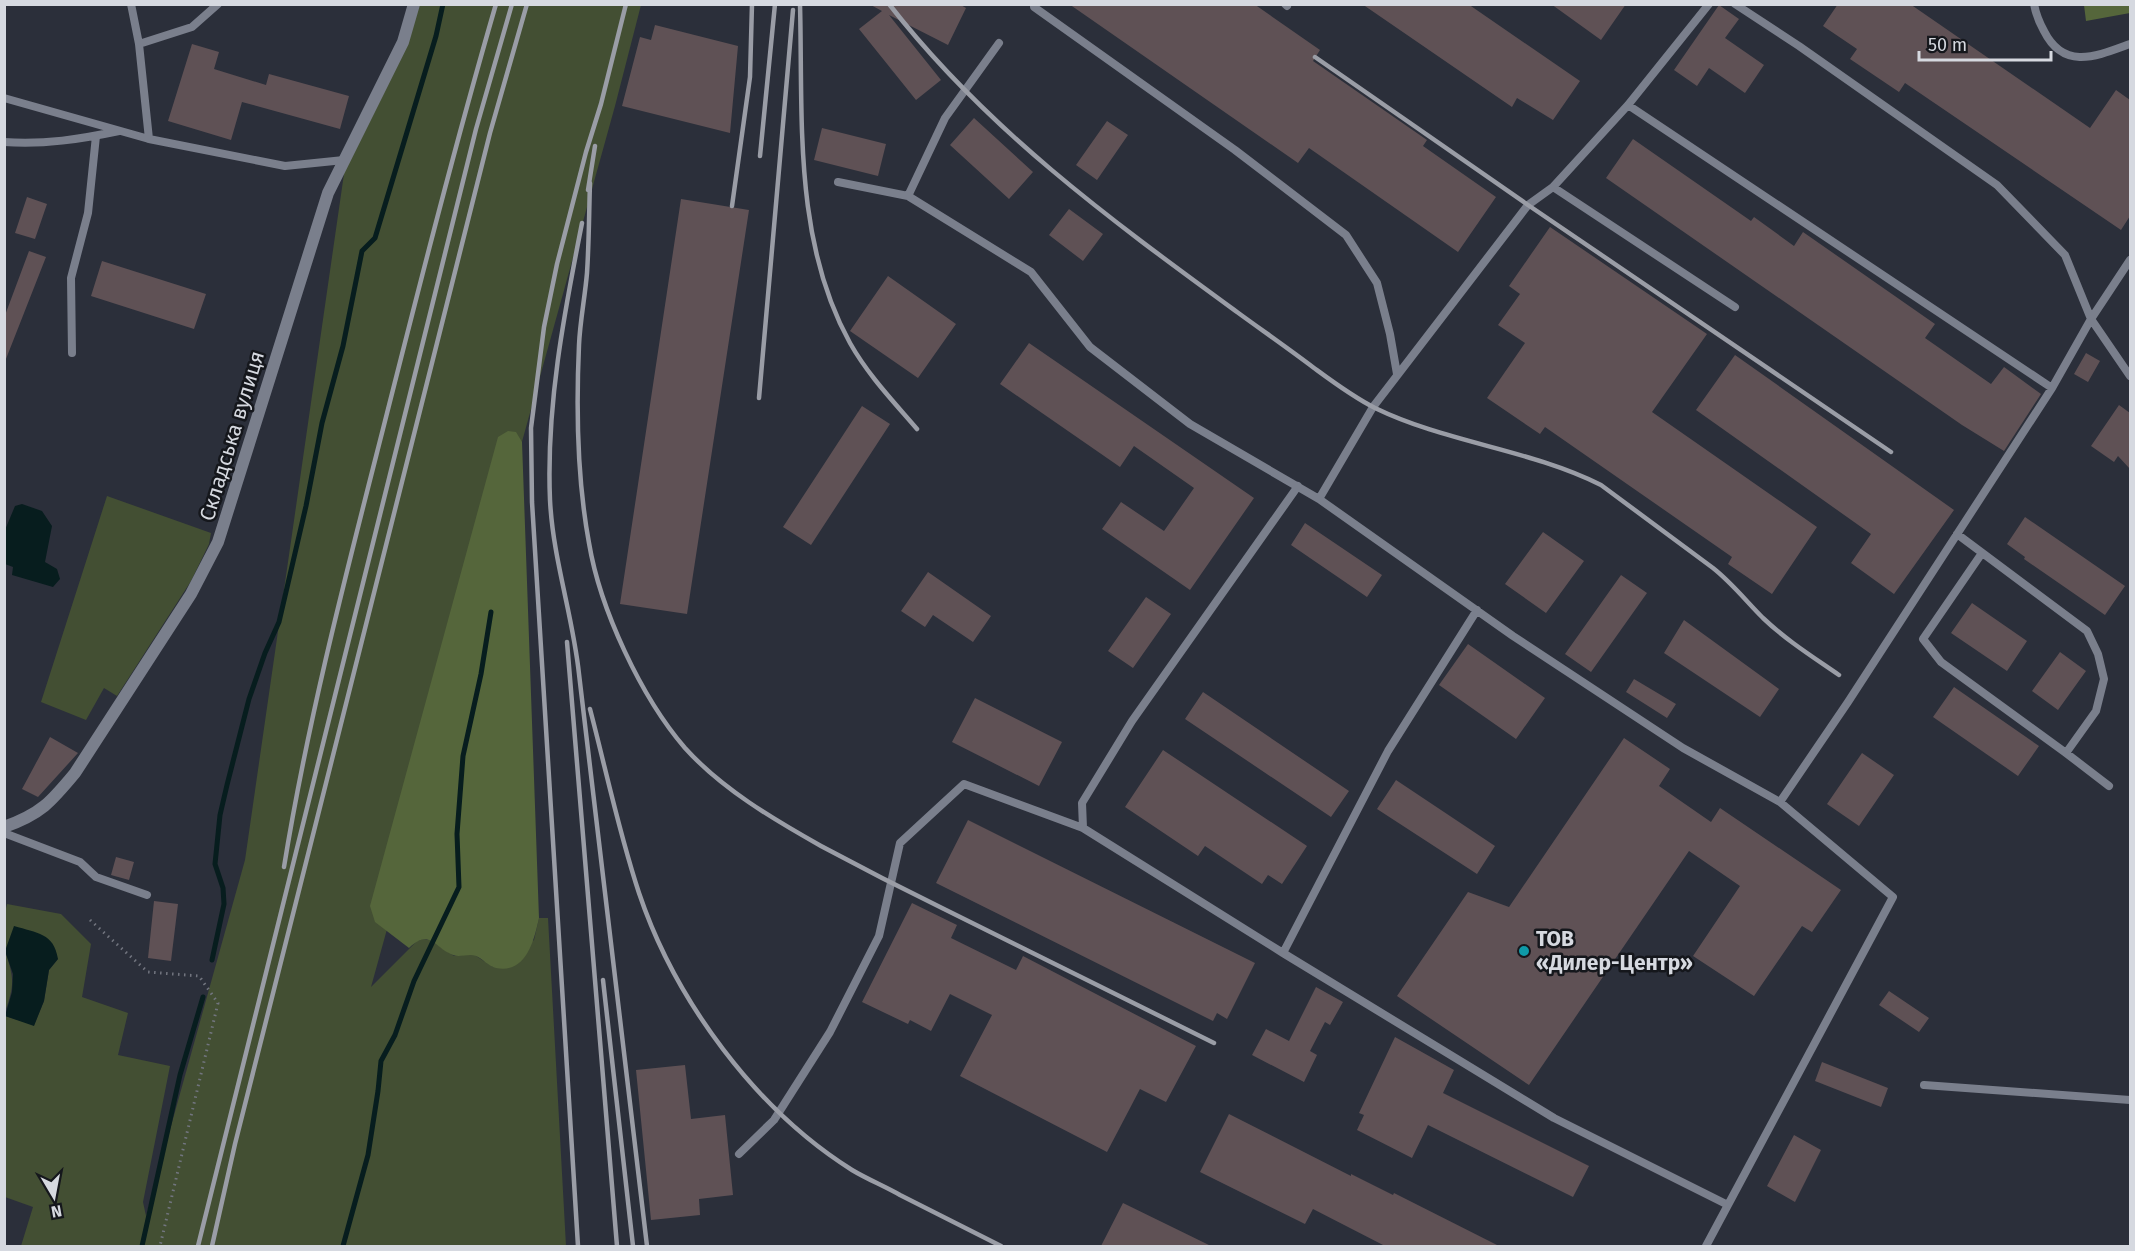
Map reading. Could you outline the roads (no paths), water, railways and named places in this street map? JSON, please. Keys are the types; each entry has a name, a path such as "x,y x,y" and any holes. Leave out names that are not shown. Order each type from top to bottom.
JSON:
{"street":[{"name":"Складська вулиця","path":"4,827 27,819 53,800 75,773 191,594 218,542 328,193 404,42 414,4"}],"lane":[{"path":"131,4 140,44 149,139"},
{"path":"140,44 192,27 218,4"},
{"path":"1034,4 1034,8 1235,150 1346,235 1377,284 1390,334 1397,374"},
{"path":"1319,499 1373,407 1527,205 1553,187 1628,105 1709,4"},
{"path":"1735,4 1799,46 1997,185 2065,255 2091,319 2130,376"},
{"path":"2034,4 2036,16 2049,41 2062,53 2072,57 2096,56 2130,44"},
{"path":"908,196 945,118 999,43"},
{"path":"4,98 149,139 285,166 344,160"},
{"path":"1628,105 2052,388"},
{"path":"4,142 29,144 67,141 121,131"},
{"path":"72,353 71,278 88,213 96,136"},
{"path":"838,182 908,196 1031,272 1090,347 1190,424 1319,499 1477,610 1683,748 1780,802 1893,897 1706,1246"},
{"path":"1553,187 1735,307"},
{"path":"1780,802 1848,702 2052,388 2091,319 2130,260"},
{"path":"1083,828 1082,803 1132,721 1298,486"},
{"path":"1957,534 2087,631 2098,654 2104,679 2096,711 2066,753"},
{"path":"1983,553 1923,639 1941,662 2109,786"},
{"path":"1283,953 1388,751 1477,610"},
{"path":"739,1154 774,1120 830,1032 879,936 900,843 964,783 1083,828 1554,1118 1728,1205"},
{"path":"4,833 80,862 96,877 147,894"},
{"path":"1924,1085 2130,1100"}],"waterway":[{"path":"212,960 224,904 223,888 215,864 220,815 227,785 249,699 279,622 306,506 322,423 343,346 362,251 375,238 436,36 443,4"},
{"path":"343,1246 368,1155 381,1061 395,1035 414,981 459,887 457,834 463,756 481,674 491,612"},
{"path":"142,1246 180,1075 203,997"}],"railway":[{"path":"284,867 304,757 342,592 438,216 496,4"},
{"path":"198,1246 476,129 512,4"},
{"path":"212,1246 235,1144 490,133 527,4"},
{"path":"578,1246 532,502 531,428 544,327 557,264 626,4"},
{"path":"732,206 750,77 752,4"},
{"path":"760,156 775,4"},
{"path":"800,4 805,178 810,221 819,263 832,304 857,355 917,429"},
{"path":"889,4 967,92 1052,170 1143,243 1336,384 1367,404 1402,420 1545,463 1601,485 1713,568 1772,626 1839,675"},
{"path":"759,398 793,10"},
{"path":"1315,57 1891,452"},
{"path":"588,190 595,146"},
{"path":"590,183 588,262 580,336 578,394 578,444 585,518 594,569 602,596 638,678 669,727 685,748 715,777 749,802 803,836 898,886 1214,1043"},
{"path":"582,223 563,326 554,395 549,465 550,500 555,544 579,674 647,1246"},
{"path":"567,642 617,1246"},
{"path":"590,709 625,848 639,893 674,973 697,1012 723,1049 783,1116 817,1145 852,1170 1001,1246"},
{"path":"603,980 633,1246"}],"place":[{"name":"ТОВ «Дилер-Центр»","path":"1524,951"}]}
